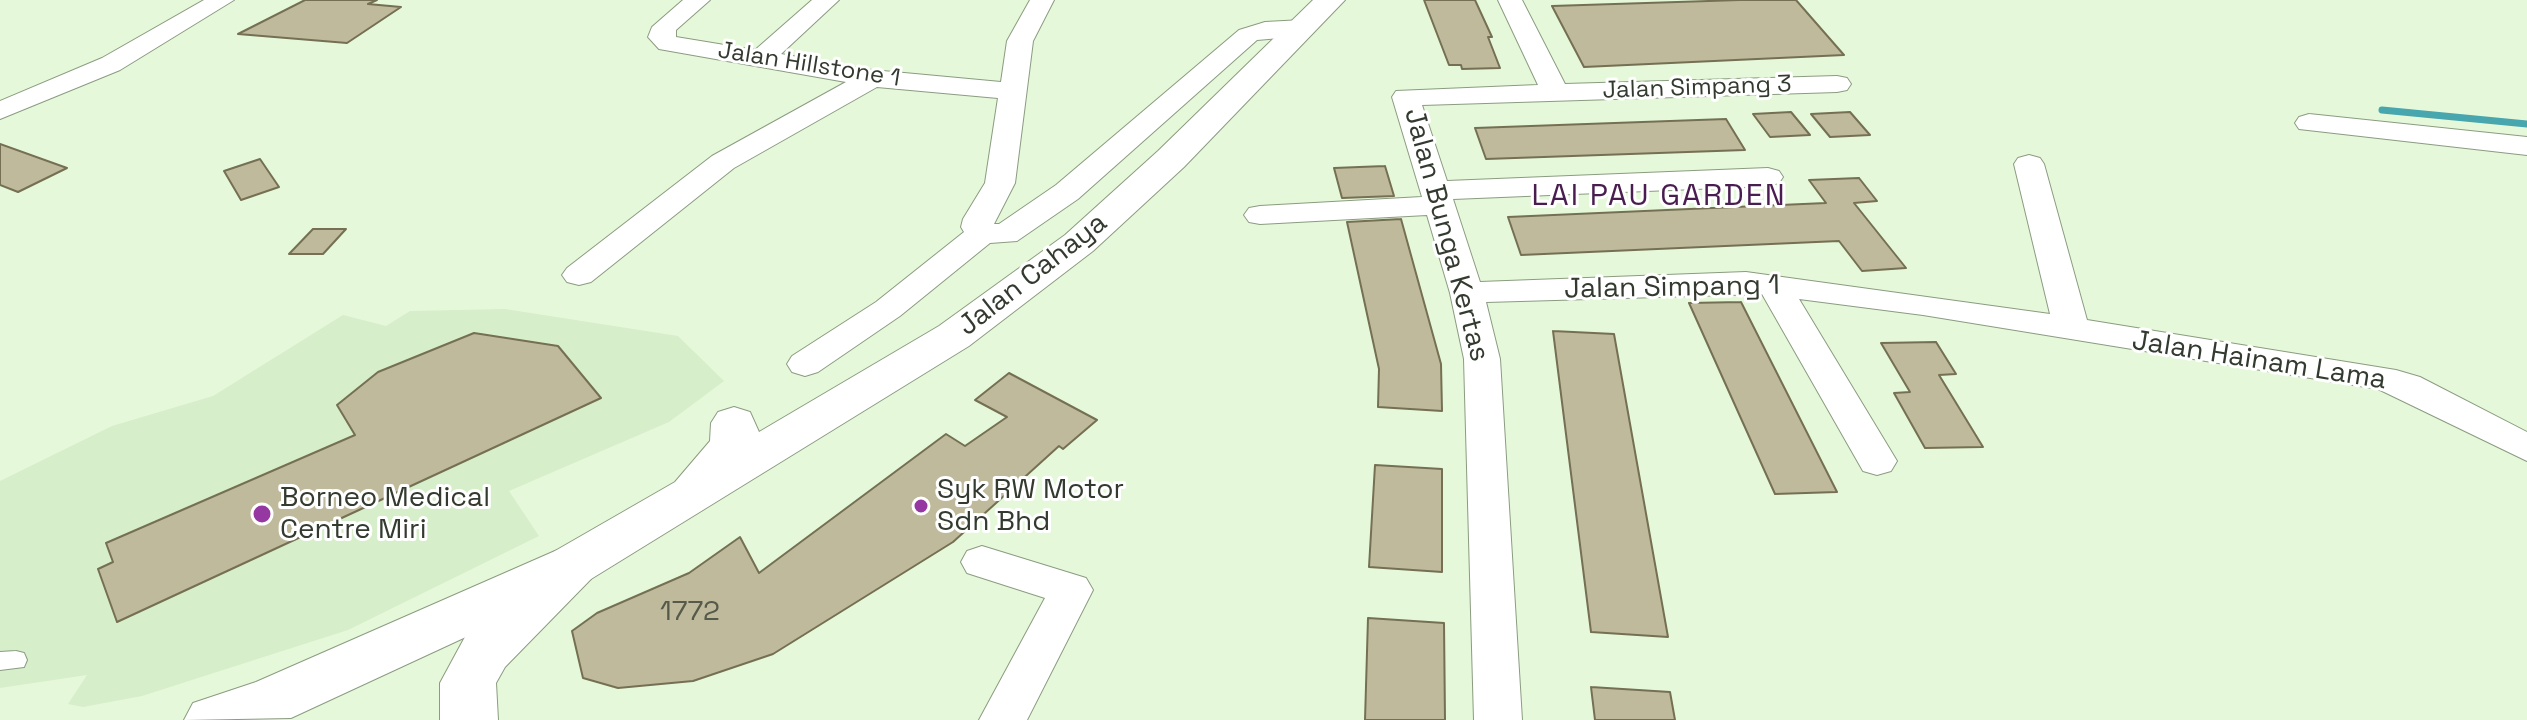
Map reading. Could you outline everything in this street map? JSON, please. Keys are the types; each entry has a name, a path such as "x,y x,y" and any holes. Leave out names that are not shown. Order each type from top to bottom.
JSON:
{"main road":[{"name":"Jalan Cahaya","path":"573,565 954,336 1031,280 1131,197 1316,14"},
{"path":"692,494 730,449 736,436 734,423"},
{"path":"213,720 258,710 573,565"},
{"path":"469,720 468,683 485,651 573,565"}],"street":[{"path":"0,111 111,64 222,0"},
{"name":"Jalan Hillstone 1","path":"698,0 665,27 661,37 668,43 872,78 1014,91"},
{"path":"762,58 827,0"},
{"path":"983,233 977,227 979,219 1000,183 1020,41 1042,0"},
{"path":"1510,0 1556,93"},
{"path":"805,364 888,309 983,233 1006,234 1067,192 1248,35 1316,14"},
{"path":"579,275 723,162 872,78"},
{"name":"Jalan Simpang 3","path":"1556,93 1837,84"},
{"name":"Jalan Bunga Kertas","path":"1498,720 1482,359 1467,293 1406,97 1556,93"},
{"path":"2309,123 2524,148"},
{"path":"2029,164 2072,331"},
{"path":"1260,215 1436,198 1768,177"},
{"name":"Jalan Simpang 1","path":"1467,293 1746,282 1923,305 2072,331"},
{"path":"1773,284 1877,461"},
{"name":"Jalan Hainam Lama","path":"2072,331 2383,378 2407,386 2527,448"},
{"path":"982,562 1071,590 1003,720"}],"shaded area":[{"name":"Borneo Medical Centre Miri","path":"505,309 678,336 724,381 669,422 509,491 539,536 348,630 142,696 83,707 68,704 87,675 0,688 0,481 112,426 213,396 343,315 386,326 410,311"}],"building":[{"path":"305,0 377,0 368,4 401,7 347,43 238,34"},
{"path":"1424,0 1475,0 1492,37 1488,37 1500,68 1462,69 1461,65 1449,65"},
{"path":"1796,0 1844,55 1584,67 1552,6"},
{"path":"1791,112 1810,135 1770,137 1753,114"},
{"path":"1850,112 1870,135 1830,137 1811,114"},
{"path":"1726,119 1745,150 1486,159 1475,128"},
{"path":"0,144 67,168 18,192 0,185"},
{"path":"260,159 279,187 241,200 224,171"},
{"path":"1385,166 1394,196 1342,198 1334,168"},
{"path":"1859,178 1877,201 1854,203 1906,268 1862,271 1839,241 1521,255 1508,217 1826,203 1809,180"},
{"path":"1401,219 1441,364 1442,411 1378,407 1379,369 1347,222"},
{"path":"313,229 346,229 323,254 289,254"},
{"path":"1741,302 1837,492 1775,494 1689,303"},
{"path":"1553,331 1614,334 1668,637 1591,632"},
{"path":"474,333 558,346 601,398 117,622 98,569 113,562 106,543 355,435 337,405 378,372"},
{"path":"1936,342 1956,374 1939,375 1983,447 1925,448 1894,393 1910,392 1881,343"},
{"path":"1009,373 1097,420 1063,449 1059,446 953,542 773,654 693,681 618,688 583,678 572,631 597,613 689,573 740,537 759,573 946,434 965,446 1007,417 975,400"},
{"path":"1375,465 1442,469 1442,572 1369,567"},
{"path":"1368,618 1444,623 1445,720 1365,720"},
{"path":"1591,687 1670,692 1675,720 1595,720"}],"waterway":[{"path":"2382,110 2527,124"}],"place":[{"name":"Syk RW Motor Sdn Bhd","path":"921,506"},
{"name":"Borneo Medical Centre Miri","path":"262,514"}],"district":[{"name":"LAI PAU GARDEN","path":"1659,197"}]}
